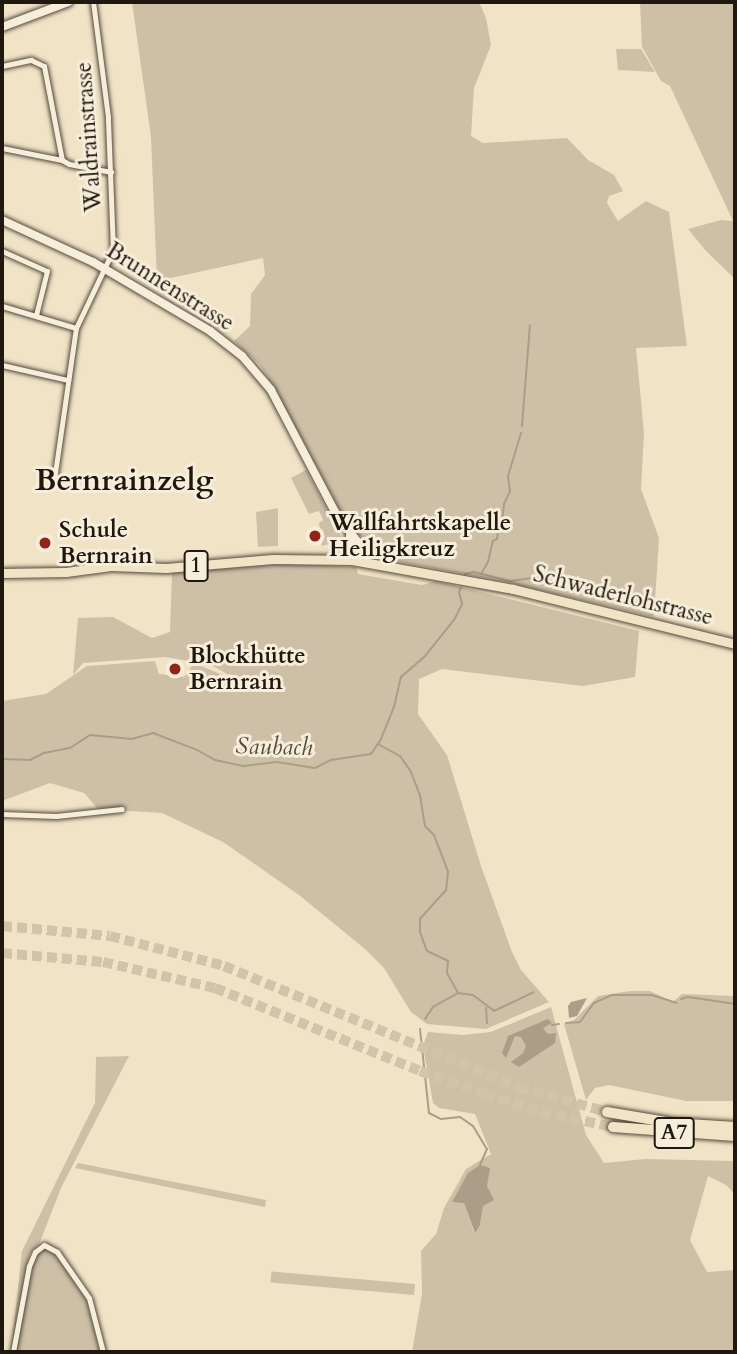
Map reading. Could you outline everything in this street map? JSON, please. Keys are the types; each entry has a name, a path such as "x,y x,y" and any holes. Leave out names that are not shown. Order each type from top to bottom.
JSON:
{"highway":[{"name":"A7","path":"607,1112 672,1123 735,1127"},
{"name":"A7","path":"613,1127 735,1136"}],"main road":[{"path":"2,27 68,2"},
{"name":"Brunnenstrasse","path":"2,220 104,269 210,331 251,365 271,390 335,512 349,533 356,560"},
{"name":"1","path":"2,573 66,572 111,566 166,568 273,559 356,560"},
{"name":"Schwaderlohstrasse","path":"356,560 513,589 735,644"}],"street":[{"name":"Waldrainstrasse","path":"54,481 76,328 113,250 108,117 93,2"},
{"path":"2,66 31,60 44,65 62,160"},
{"path":"2,148 111,172"},
{"path":"2,251 47,271 36,316"},
{"path":"2,306 76,328"},
{"path":"2,365 68,380"},
{"path":"2,814 56,816 122,809"},
{"path":"13,1352 29,1266 35,1252 44,1245 57,1252 89,1298 103,1352"}],"shaded area":[{"path":"132,2 479,2 486,18 491,45 474,88 471,136 483,143 567,138 588,160 614,175 623,191 609,196 607,203 618,221 646,201 669,212 687,346 636,348 644,433 641,489 659,538 654,617 507,582 384,559 369,541 350,529 275,388 259,364 234,341 250,326 251,294 265,275 263,258 157,281 151,137"},
{"path":"640,2 735,2 735,279 688,229 721,220 733,221 670,86 661,81 642,47"},
{"path":"616,49 641,49 655,72 618,70"},
{"path":"306,470 343,540 322,546 319,523 323,520 319,511 309,514 291,478"},
{"path":"278,508 278,546 258,547 256,512"},
{"path":"289,564 356,567 358,574 422,585 436,581 639,631 635,677 583,686 442,669 419,679 418,714 447,755 481,866 512,952 521,970 549,1002 486,1029 427,1024 411,1012 384,968 365,949 299,895 223,842 162,813 98,809 84,793 50,783 2,801 2,701 46,694 87,666 155,661 159,674 184,677 194,663 247,685 211,665 165,657 83,663 73,675 78,618 113,617 152,638 170,632 172,572"},
{"path":"650,991 673,1002 682,994 735,996 735,1101 686,1101 609,1085 595,1088 586,1100 564,1024 574,1020 598,996"},
{"path":"587,998 577,1016 569,1018 568,1006 571,1002"},
{"path":"551,1007 586,1135 604,1163 645,1159 735,1161 735,1194 726,1185 708,1176 690,1240 707,1272 735,1270 735,1352 412,1352 422,1294 421,1251 436,1234 444,1208 466,1169 491,1154 475,1114 439,1108 433,1103 423,1046 428,1032 463,1035 491,1032","holes":["487,1178 480,1225 474,1232 464,1203"]},
{"path":"548,1019 552,1023 543,1028 548,1034 556,1033 555,1043 519,1067 511,1062 523,1053 526,1046 521,1037 515,1036 506,1058 502,1053 508,1036"},
{"path":"129,1056 61,1188 40,1242 29,1255 11,1351 22,1251 95,1103 96,1057"},
{"path":"78,1163 266,1200 265,1207 75,1168"},
{"path":"480,1165 490,1168 487,1186 494,1200 483,1206 480,1225 475,1233 464,1203 452,1202 468,1173"},
{"path":"43,1248 56,1253 87,1300 100,1352 14,1352 35,1255"},
{"path":"272,1271 415,1284 414,1295 271,1282"}],"waterway":[{"path":"522,426 530,325"},
{"path":"481,574 502,523 504,504 510,491 508,476 521,433"},
{"path":"465,574 474,572 511,581 553,575"},
{"path":"562,580 582,591 613,600 653,605"},
{"name":"Saubach","path":"2,759 30,760 44,753 70,748 90,735 132,739 153,733 215,760 244,766 277,762 315,768 331,760 371,754 381,739 394,707 401,677 425,656 454,620 462,604 459,592 461,587"},
{"name":"Saubach","path":"378,744 400,756 411,772 420,795 425,826 434,835 448,872 446,890 420,919 420,932 427,951 448,961 447,973 458,993 433,1007 425,1019"},
{"name":"Saubach","path":"458,993 473,995 494,1011 534,992"},
{"name":"Saubach","path":"566,1023 580,1022 594,1003 612,995 652,995 677,1003"},
{"name":"Saubach","path":"681,999 688,997 735,1004"},
{"path":"486,1008 487,1023"},
{"path":"552,1025 559,1024"},
{"path":"420,1029 429,1113 441,1119 460,1117 473,1126 487,1149 480,1165"}],"tunnel":[{"path":"2,926 110,936 224,966 519,1087 607,1112"},
{"path":"2,953 103,962 215,988 420,1071 485,1094 541,1112 613,1127"}],"place":[{"name":"Wallfahrtskapelle Heiligkreuz","path":"315,536"},
{"name":"Schule Bernrain","path":"45,543"},
{"name":"Blockhütte Bernrain","path":"175,669"}],"district":[{"name":"Bernrainzelg","path":"124,481"}]}
